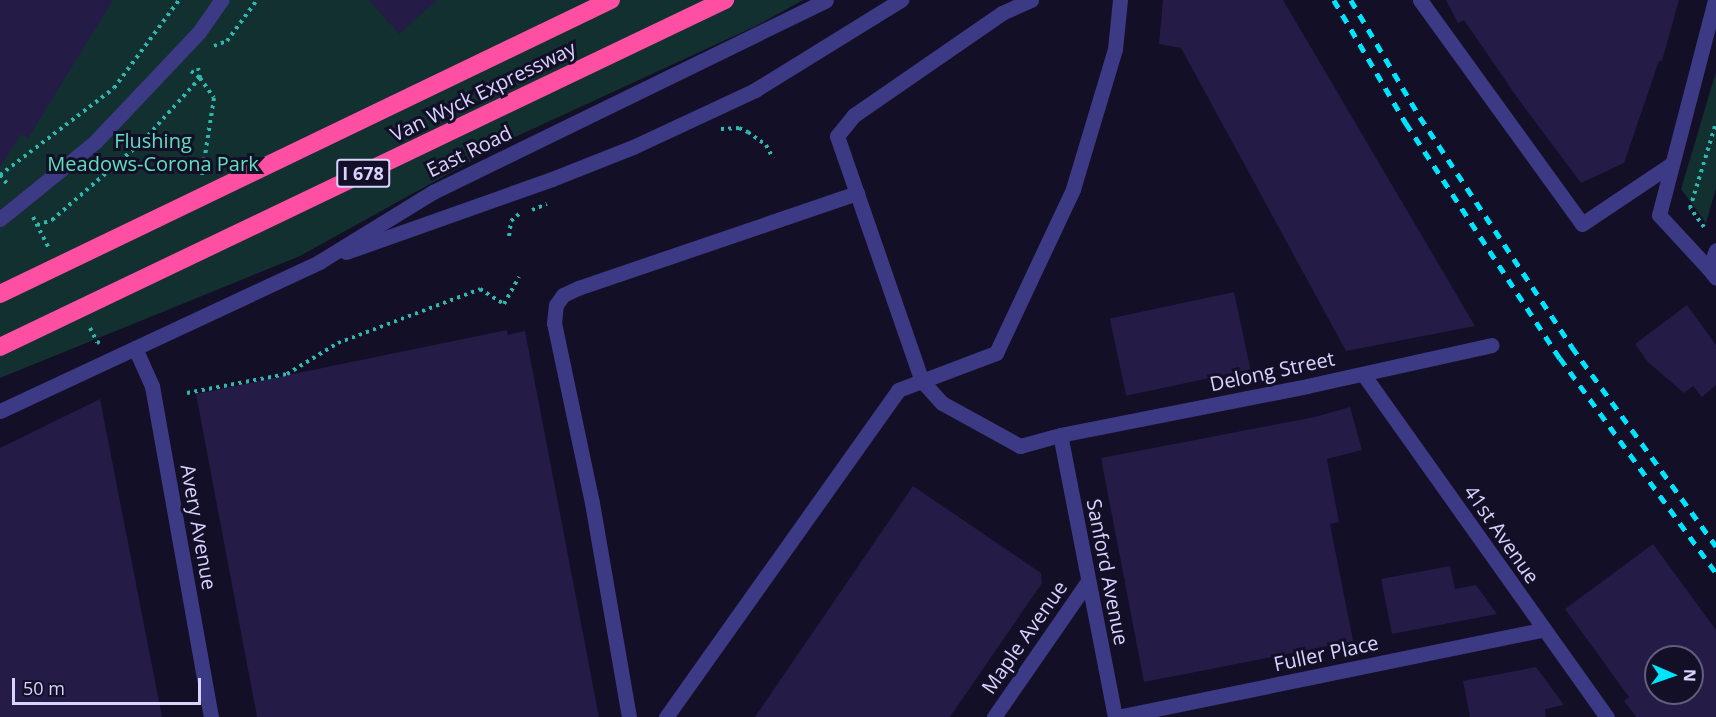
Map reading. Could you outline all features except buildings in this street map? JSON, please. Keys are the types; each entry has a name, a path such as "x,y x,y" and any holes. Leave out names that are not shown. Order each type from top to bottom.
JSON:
{"highway":[{"name":"Van Wyck Expressway","path":"0,294 611,0"},
{"name":"Van Wyck Expressway","path":"0,347 725,0"}],"street":[{"path":"0,219 95,142 200,32 221,0"},
{"name":"East Road","path":"0,411 319,262 433,192 826,0"},
{"path":"319,262 552,179 633,147 755,90 901,0"},
{"path":"922,381 837,136 854,115 1002,13 1030,0"},
{"path":"666,717 898,390 996,353 1073,189 1115,49 1120,0"},
{"path":"1420,0 1582,224 1670,165"},
{"path":"1713,274 1659,215 1670,165 1715,0"},
{"path":"629,717 625,708 604,571 554,323 556,305 563,295 857,193"},
{"path":"1713,274 1716,250"},
{"name":"Delong Street","path":"922,381 942,403 1020,446 1060,435 1363,374 1492,345"},
{"name":"Avery Avenue","path":"135,348 152,386 211,717"},
{"name":"41st Avenue","path":"1363,374 1607,717"},
{"name":"Sanford Avenue","path":"1060,435 1116,717"},
{"name":"Maple Avenue","path":"994,717 1088,581"},
{"name":"Fuller Place","path":"1116,717 1544,629"}],"path":[{"path":"11,189 0,175 114,88 179,0"},
{"path":"214,46 227,41 257,0"},
{"path":"37,225 52,220 143,141 200,78 198,68"},
{"path":"1704,227 1689,208 1716,123"},
{"path":"748,132 766,145 773,158"},
{"path":"509,236 509,226 514,217 543,207 552,200"},
{"path":"187,393 286,374 338,343 480,290 504,304 519,277"}],"green space":[{"name":"Flushing Meadows-Corona Park","path":"0,0 803,0 756,26 513,138 300,256 0,378"},
{"path":"1716,72 1716,188 1706,223 1681,189"}],"railway":[{"path":"1334,0 1406,123 1560,358 1716,573"},
{"path":"1351,0 1420,117 1572,347 1716,546"}]}
